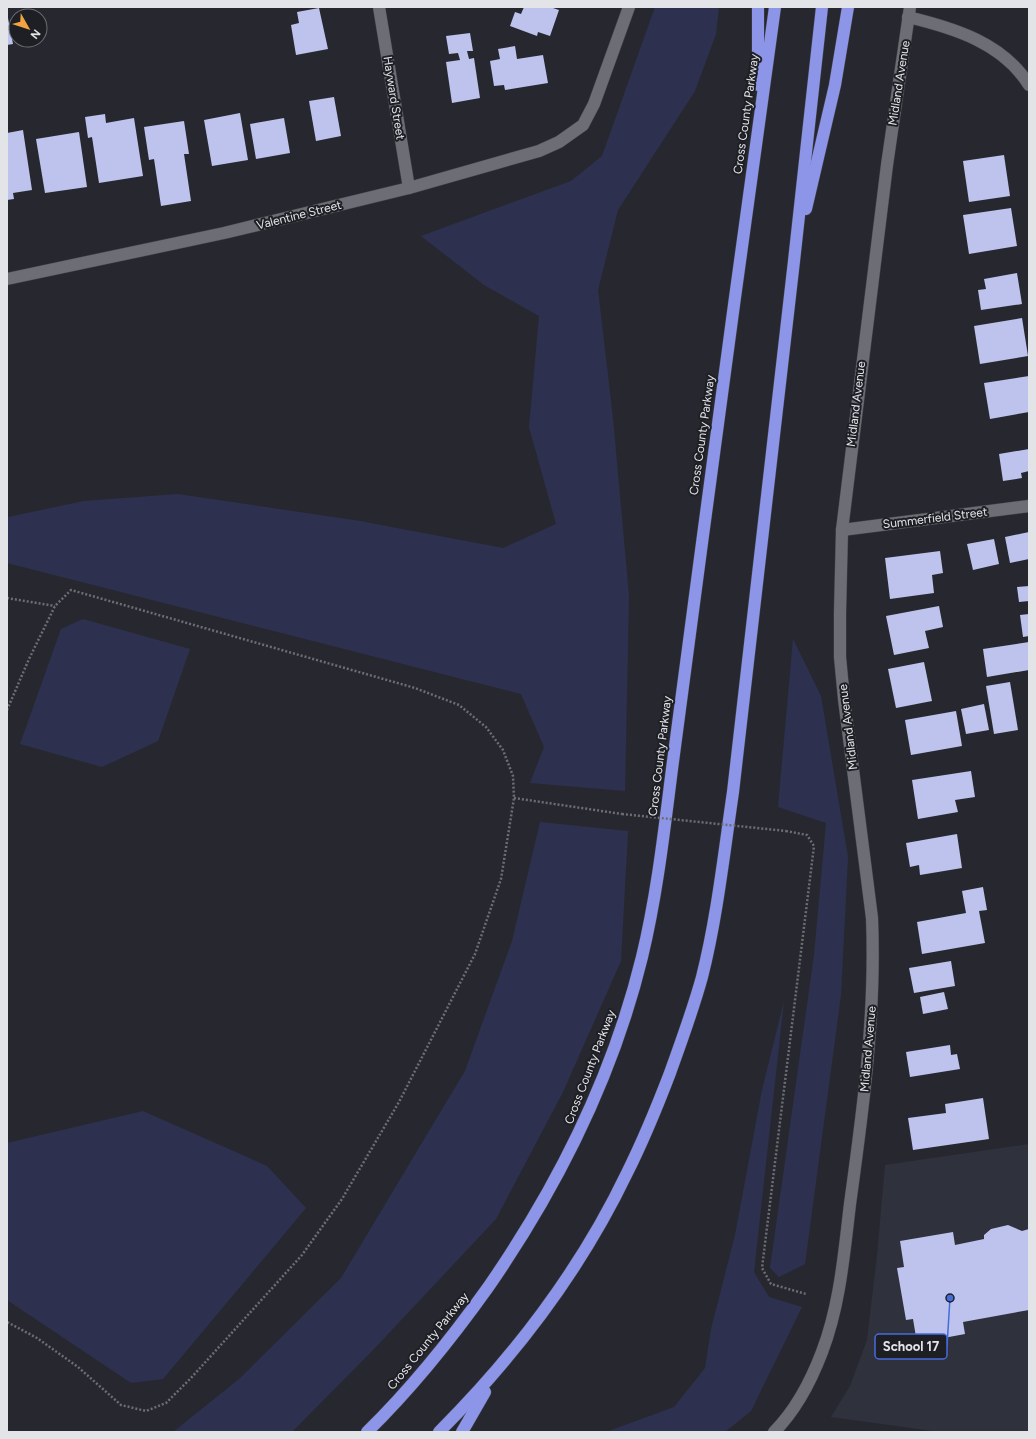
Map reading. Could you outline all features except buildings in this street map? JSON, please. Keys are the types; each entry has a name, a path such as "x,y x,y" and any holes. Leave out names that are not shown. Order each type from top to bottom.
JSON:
{"highway":[{"path":"758,7 758,137"},
{"name":"Cross County Parkway","path":"367,1432 402,1396 470,1313 522,1237 541,1206 584,1123 617,1042 630,1000 642,958 662,851 721,393 775,7"},
{"path":"439,1432 472,1399 501,1365 556,1292 605,1215 627,1173 664,1089 688,1023 702,977 721,874 733,792 822,7"},
{"path":"794,261 835,85 848,7"},
{"path":"462,1432 501,1365"}],"street":[{"name":"Hayward Street","path":"379,7 409,188"},
{"name":"Valentine Street","path":"7,279 224,233 409,188 538,151 559,142 583,125 594,104 630,7"},
{"path":"909,12 982,42 1011,62 1029,85"},
{"name":"Midland Avenue","path":"774,1432 784,1422 799,1400 812,1376 822,1351 837,1299 862,1114 870,1023 873,954 872,918 840,657 842,530 886,173 909,12"},
{"name":"Summerfield Street","path":"842,530 1029,506"}],"path":[{"path":"7,710 29,659 55,606 71,590 415,688 459,705 486,727 503,750 513,776 514,798 501,879 475,954 399,1102 342,1199 302,1255 191,1378 166,1403 146,1411 121,1405 78,1367 37,1338 7,1322"},
{"path":"7,598 55,606"},
{"path":"514,798 622,814 807,835 814,846 762,1268 771,1284 806,1294"}],"shaded area":[{"path":"655,7 719,7 716,34 695,91 618,210 598,290 613,418 629,596 625,791 530,783 544,747 521,694 7,563 8,517 84,501 178,494 360,521 503,548 556,524 529,427 539,316 484,285 421,236 571,181 602,156"},
{"path":"83,619 190,649 158,741 102,767 20,744 61,629"},
{"path":"793,639 821,696 848,857 841,995 805,1264 779,1277 770,1268 814,955 826,823 778,807"},
{"path":"540,822 628,831 621,961 563,1092 496,1219 374,1349 292,1432 173,1432 239,1379 341,1278 465,1071 512,941"},
{"path":"784,1001 754,1272 769,1297 802,1307 751,1411 725,1432 606,1432 674,1407 705,1368 711,1329 735,1235 762,1090"},
{"path":"143,1111 267,1166 306,1208 163,1379 131,1383 7,1300 7,1143"},
{"path":"1029,1144 1029,1432 940,1432 831,1417 850,1386 867,1340 877,1256 885,1165"}],"place":[{"name":"School 17","path":"950,1298"}]}
